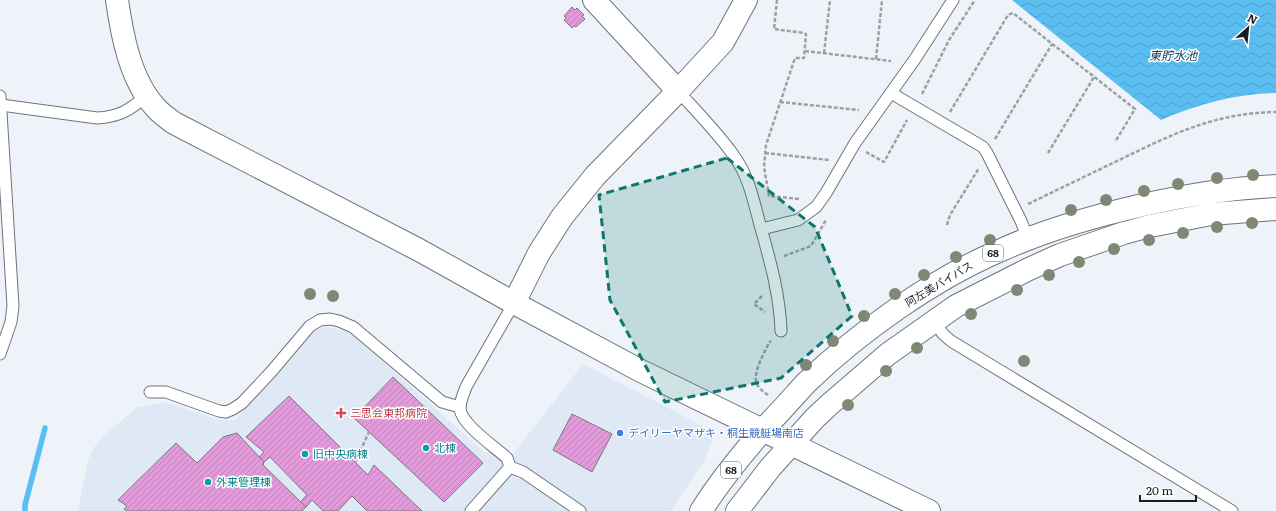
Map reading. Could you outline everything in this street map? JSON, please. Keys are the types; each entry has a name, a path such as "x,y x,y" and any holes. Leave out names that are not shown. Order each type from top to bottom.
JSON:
{"street":[{"path":"117,0 130,61 146,96 156,108 174,123 419,250 641,370 929,511"},
{"path":"594,0 678,91"},
{"path":"514,302 539,253 562,217 619,150 678,91 723,42 746,0"},
{"name":"阿左美バイパス","path":"701,511 732,468 763,430 806,384 832,360 890,315 938,283 981,259 1028,239 1098,216 1165,200 1250,187 1276,186"},
{"name":"68","path":"737,511 770,468 830,404 888,354 956,306 1029,269 1091,243 1150,226 1211,214 1276,208"}],"lane":[{"path":"762,229 798,220 807,215 816,207 826,193 855,143 915,59 952,0"},
{"path":"678,91 724,143 743,171 749,186 769,257 781,310 781,331"},
{"path":"891,93 983,147 1014,210 1021,221 1028,239"},
{"path":"0,354 11,322 12,306 0,100 97,118 110,117 123,112 146,96"},
{"path":"510,467 507,458 467,423 463,417 460,407 464,391 514,302"},
{"path":"150,392 166,392 219,411 226,412 233,410 242,403 271,372 310,326 320,320 330,319 353,327 442,402 460,407"},
{"path":"936,320 942,333 950,340 1232,511"},
{"path":"471,511 510,467"},
{"path":"510,467 523,472 580,511"}],"path":[{"path":"777,0 774,29 806,34 805,51 804,58 795,58 766,145 765,176 769,196 800,199"},
{"path":"824,53 830,0"},
{"path":"876,59 882,0"},
{"path":"921,97 949,40 975,0"},
{"path":"944,111 949,114 1008,15 1013,13 1135,109 1116,142"},
{"path":"947,225 950,215 1052,44"},
{"path":"805,51 890,61"},
{"path":"1048,153 1094,77"},
{"path":"780,102 859,110"},
{"path":"1014,210 1170,135 1219,119 1245,114 1276,112"},
{"path":"864,151 884,162 909,117"},
{"path":"765,153 833,160 842,164"},
{"path":"781,257 811,246 826,218"},
{"path":"763,294 754,304 769,314 781,331 769,343 755,375 756,384 760,390 768,395"},
{"path":"355,462 369,432"}],"highlighted area":[{"path":"727,158 815,227 852,316 781,378 665,402 610,300 599,195"}],"shaded area":[{"name":"三思会東邦病院","path":"327,327 342,330 356,337 484,452 513,454 583,364 707,428 713,438 704,461 671,511 78,511 88,460 95,446 104,436 137,407 165,402 219,420 235,420 279,373 315,331"}],"water":[{"name":"東貯水池","path":"1012,0 1276,0 1276,93 1246,95 1217,101 1161,120"}],"building":[{"path":"572,7 575,10 577,8 584,15 582,16 585,19 576,27 574,26 572,28 564,20 566,18 564,16"},
{"name":"北棟","path":"393,377 483,463 444,502 354,418"},
{"name":"旧中央病棟","path":"289,396 368,475 374,465 422,511 367,511 352,496 338,511 323,511 312,500 306,507 300,502 307,495 270,457 264,462 259,457 264,452 246,437"},
{"path":"572,414 612,434 592,472 553,450"},
{"name":"外来管理棟","path":"237,433 264,462 263,465 306,507 302,511 127,511 124,509 127,506 118,500 176,443 197,463 223,437"}],"waterway":[{"path":"25,511 25,505 45,428"}],"place":[{"name":"三思会東邦病院","path":"341,413"},
{"name":"デイリーヤマザキ・桐生競艇場南店","path":"620,433"},
{"name":"北棟","path":"426,448"},
{"name":"旧中央病棟","path":"305,454"},
{"name":"外来管理棟","path":"208,482"}]}
